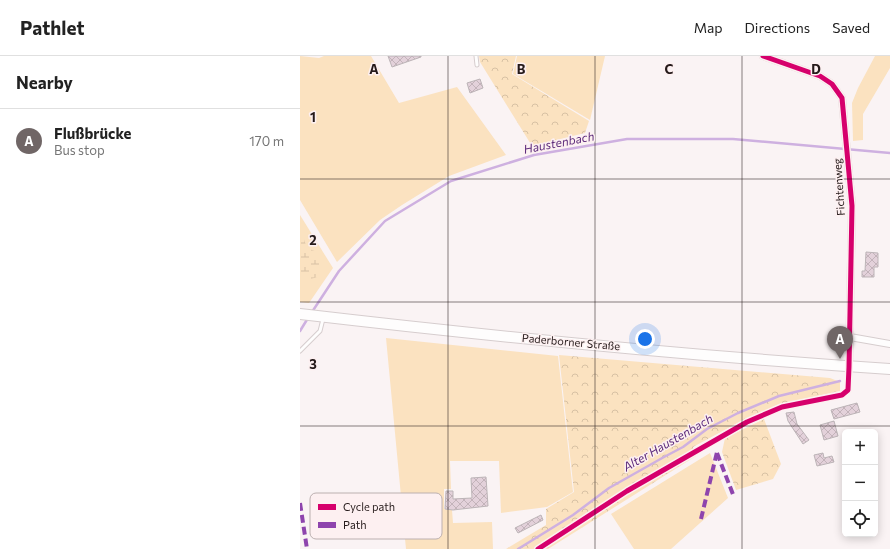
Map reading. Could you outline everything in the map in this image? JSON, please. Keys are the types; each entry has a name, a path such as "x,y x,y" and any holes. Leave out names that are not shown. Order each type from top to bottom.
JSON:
{"main road":[{"name":"Paderborner Straße","path":"300,314 579,344 890,369"}],"street":[{"name":"Fichtenweg","path":"763,56 820,76 832,84 842,98 852,206 849,366"},
{"path":"850,337 890,344"}],"lane":[{"path":"476,56 477,66"},
{"path":"300,351 320,331 322,316"},
{"path":"782,407 842,395 848,390 849,366"}],"green space":[{"path":"300,56 319,58 324,56 371,56 399,103 457,87 506,155 449,176 402,205 380,220 337,262 300,200"},
{"path":"479,56 516,56 512,74 589,121 585,133 532,146 480,62"},
{"path":"517,56 605,56 590,120 513,74"},
{"path":"875,56 890,56 890,68 863,114 863,140 853,141 852,103 858,88"},
{"path":"300,215 333,268 309,303 300,302"},
{"path":"300,228 307,248 317,252 322,267 317,277 308,280 300,277"},
{"path":"386,338 558,356 573,492 547,507 501,513 499,461 450,461 451,489 444,489 444,509 452,510 453,523 492,522 493,549 406,549 405,539 442,539 442,493 401,493"},
{"path":"559,355 830,378 840,382 840,391 781,404 745,419 693,447 696,456 548,549 506,549 546,525 546,509 574,492"},
{"path":"764,419 781,464 773,479 736,490 722,452 725,438"},
{"path":"710,453 728,498 671,549 634,549 611,514"}],"building":[{"path":"388,56 421,56 421,57 392,67"},
{"path":"480,79 483,88 470,93 467,83"},
{"path":"866,252 878,253 878,267 874,267 874,277 862,277 862,271 865,271"},
{"path":"857,403 860,412 834,419 831,410"},
{"path":"794,412 797,424 809,440 803,444 788,421 786,413"},
{"path":"834,421 838,436 824,440 820,425"},
{"path":"823,453 824,458 832,456 834,462 817,466 814,455"},
{"path":"486,477 488,506 453,510 445,509 446,491 453,491 453,499 472,498 471,478"},
{"path":"541,515 543,520 518,533 515,528"}],"waterway":[{"name":"Haustenbach","path":"312,312 339,271 385,221 451,181 534,155 627,139 733,139 890,153"},
{"name":"Haustenbach","path":"300,331 308,318"},
{"name":"Alter Haustenbach","path":"518,549 573,515 609,488 683,447 707,429 738,413 779,396 840,381"}],"marked path":[{"path":"701,519 717,452"},
{"path":"717,453 734,497"},
{"path":"300,503 307,549"}],"cycle path":[{"path":"538,549 627,491 747,422 782,407 842,395 848,390 852,206 842,98 832,84 820,76 763,56"}],"place":[{"name":"Flußbrücke","path":"840,359"}]}
